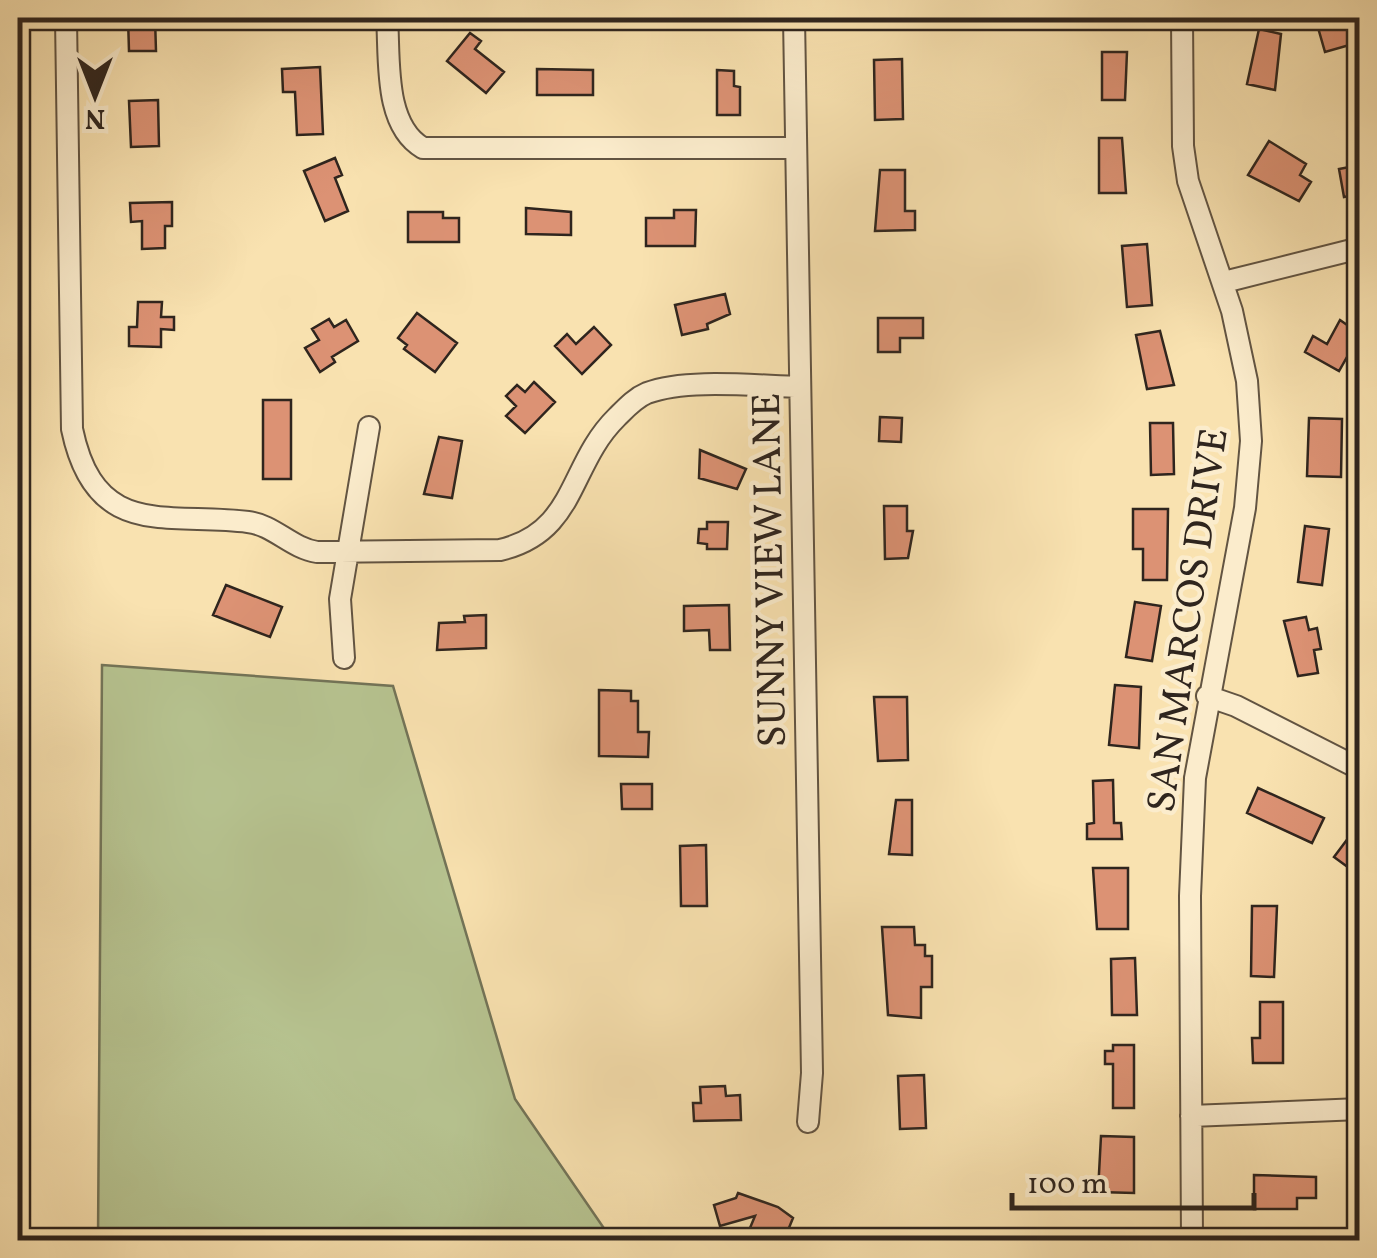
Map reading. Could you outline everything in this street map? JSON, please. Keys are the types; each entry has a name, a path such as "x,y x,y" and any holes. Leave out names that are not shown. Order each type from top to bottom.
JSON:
{"street":[{"path":"66,18 72,429 83,466 120,506 154,520 246,522 266,527 306,550 346,554 475,553 514,547 550,526 566,504 592,445 645,394 669,387 800,387"},
{"path":"388,18 397,119 413,142 423,148 796,148"},
{"name":"SUNNY VIEW LANE","path":"794,18 812,1073 808,1122"},
{"name":"SAN MARCOS DRIVE","path":"1182,18 1183,146 1188,181 1224,282 1246,381 1250,459 1240,540 1207,696 1192,833 1192,1240"},
{"path":"1224,282 1360,248"},
{"path":"344,658 339,624 346,554 368,427"},
{"path":"1207,696 1360,769"},
{"path":"1191,1116 1360,1109"}],"green space":[{"path":"102,665 393,686 515,1099 612,1240 98,1240"}],"building":[{"path":"128,18 155,18 156,51 129,51"},
{"path":"1335,19 1337,25 1360,19 1360,42 1325,52 1317,24"},
{"path":"1259,29 1281,34 1275,90 1247,84"},
{"path":"470,33 481,41 475,49 504,72 486,93 447,61"},
{"path":"1102,52 1127,52 1125,100 1102,100"},
{"path":"902,59 903,119 875,120 874,60"},
{"path":"320,67 323,134 297,135 295,92 283,92 282,69"},
{"path":"537,69 593,70 593,95 537,95"},
{"path":"717,70 734,71 734,86 740,87 740,115 717,115"},
{"path":"158,100 159,146 131,147 129,101"},
{"path":"1099,138 1122,138 1126,193 1099,193"},
{"path":"1269,141 1306,164 1300,175 1311,182 1299,201 1248,175"},
{"path":"335,158 342,175 335,178 348,211 325,221 304,171"},
{"path":"1360,165 1360,194 1344,197 1339,169"},
{"path":"880,170 905,170 905,211 915,211 915,230 875,231"},
{"path":"172,202 172,226 165,226 165,248 142,249 142,221 131,222 130,203"},
{"path":"526,208 571,212 571,235 526,234"},
{"path":"674,210 696,210 695,246 646,246 646,218 674,218"},
{"path":"408,212 443,212 443,218 459,218 459,242 408,242"},
{"path":"1147,244 1152,305 1127,307 1122,246"},
{"path":"725,294 730,314 707,324 708,329 682,335 675,305"},
{"path":"138,302 162,302 161,317 174,317 174,330 161,329 161,347 129,346 129,327 137,327"},
{"path":"417,313 457,343 435,372 404,349 407,345 398,338"},
{"path":"878,318 923,318 923,338 900,338 900,352 878,352"},
{"path":"329,319 334,327 346,320 358,341 332,357 335,362 320,372 305,348 319,340 312,329"},
{"path":"1340,320 1360,334 1339,371 1305,352 1313,336 1327,344"},
{"path":"594,327 611,345 582,374 555,346 567,334 576,344"},
{"path":"1160,331 1174,385 1147,389 1136,335"},
{"path":"534,382 555,402 525,433 506,416 516,406 506,396 517,385 525,392"},
{"path":"263,400 291,400 291,479 263,479"},
{"path":"880,417 902,418 901,442 879,441"},
{"path":"1309,418 1342,419 1341,477 1307,476"},
{"path":"1150,423 1173,423 1174,474 1151,475"},
{"path":"439,437 462,441 452,498 424,494"},
{"path":"700,450 746,469 737,489 699,478"},
{"path":"884,506 907,506 907,531 913,531 908,558 885,559"},
{"path":"1133,509 1168,509 1167,580 1143,580 1143,549 1133,549"},
{"path":"707,522 728,522 727,549 707,549 707,544 698,543 699,529 707,529"},
{"path":"1305,526 1329,529 1322,585 1298,582"},
{"path":"226,585 282,607 270,637 213,615"},
{"path":"1135,602 1161,606 1152,661 1126,657"},
{"path":"729,605 730,650 710,650 709,630 684,631 684,606"},
{"path":"486,615 486,648 437,650 439,623 465,622 464,616"},
{"path":"1306,617 1309,630 1317,628 1321,649 1314,650 1318,673 1298,676 1284,621"},
{"path":"1115,685 1141,687 1139,748 1109,745"},
{"path":"599,690 631,691 631,701 638,701 638,732 649,732 648,757 599,756"},
{"path":"874,697 907,697 908,760 878,761"},
{"path":"1113,780 1114,823 1121,823 1122,839 1087,839 1087,824 1094,823 1093,781"},
{"path":"621,784 652,784 652,809 622,809"},
{"path":"1258,788 1324,818 1312,843 1247,813"},
{"path":"896,800 912,800 912,855 889,854"},
{"path":"1349,837 1360,845 1360,876 1334,857"},
{"path":"706,845 707,906 681,906 680,846"},
{"path":"1093,868 1128,868 1128,929 1097,929"},
{"path":"1252,906 1277,906 1274,977 1251,976"},
{"path":"882,927 914,927 915,945 925,945 925,956 932,956 932,987 921,987 921,1018 888,1015"},
{"path":"1135,958 1137,1015 1112,1015 1111,959"},
{"path":"1260,1002 1283,1002 1283,1063 1253,1063 1252,1038 1260,1038"},
{"path":"1113,1045 1134,1045 1134,1108 1113,1108 1113,1064 1105,1064 1105,1051 1113,1051"},
{"path":"924,1075 926,1128 900,1129 898,1076"},
{"path":"725,1086 726,1096 740,1095 741,1120 694,1121 693,1103 701,1103 700,1087"},
{"path":"1101,1136 1134,1137 1134,1193 1098,1192"},
{"path":"1254,1175 1316,1177 1316,1198 1297,1198 1297,1209 1254,1209"},
{"path":"738,1193 778,1207 793,1218 784,1240 745,1240 755,1216 720,1226 714,1205 736,1198"}]}
